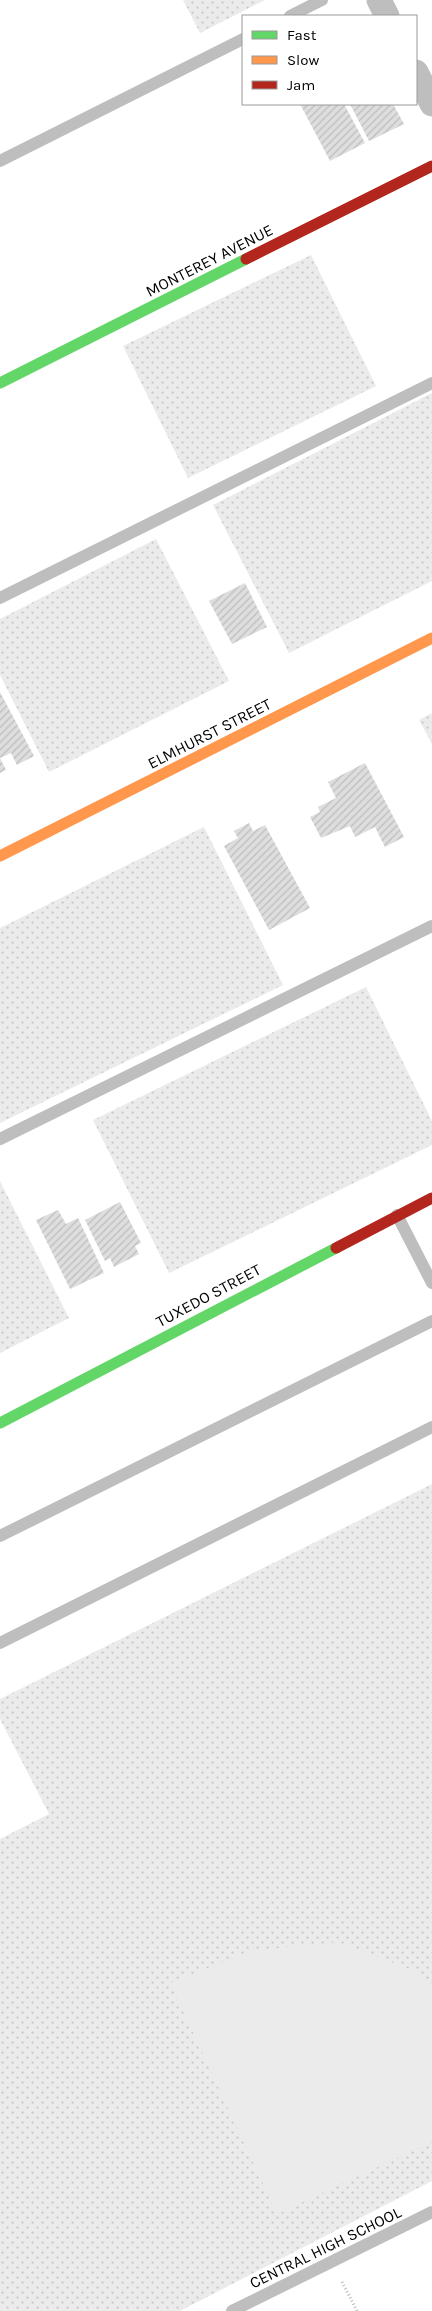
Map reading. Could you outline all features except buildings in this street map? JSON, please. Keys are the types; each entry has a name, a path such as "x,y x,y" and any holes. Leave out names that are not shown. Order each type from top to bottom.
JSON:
{"street":[{"path":"378,0 386,15"},
{"path":"417,74 432,104"},
{"name":"MONTEREY AVENUE","path":"0,384 432,166"},
{"name":"ELMHURST STREET","path":"0,856 432,638"},
{"name":"TUXEDO STREET","path":"0,1422 432,1198"}],"lane":[{"path":"292,15 322,0"},
{"path":"0,161 242,40"},
{"path":"0,598 432,383"},
{"path":"0,1139 432,926"},
{"path":"397,1215 432,1283"},
{"path":"0,1536 432,1321"},
{"path":"0,1643 432,1427"},
{"name":"CENTRAL HIGH SCHOOL","path":"232,2311 432,2212"}],"path":[{"path":"332,2261 357,2311"}],"shaded area":[{"path":"183,0 265,0 200,33"},
{"path":"311,255 376,386 188,478 123,346"},
{"path":"432,393 432,581 289,653 213,505"},
{"path":"156,539 229,681 49,772 0,675 0,619"},
{"path":"432,713 432,744 419,720"},
{"path":"204,827 283,985 0,1123 0,928"},
{"path":"366,987 432,1121 432,1145 169,1273 93,1120"},
{"path":"0,1181 69,1318 0,1353"},
{"path":"432,1484 432,2181 180,2311 0,2311 0,1839 49,1814 0,1719 0,1699"},
{"path":"339,1942 419,1973 432,1989 432,2142 277,2214 170,1983 250,1951"}],"traffic: fast":[{"path":"0,383 246,259"},
{"path":"0,1423 336,1248"}],"traffic: slow":[{"path":"0,856 432,638"}],"traffic: jam":[{"path":"246,259 432,166"},
{"path":"336,1248 432,1198"}]}
